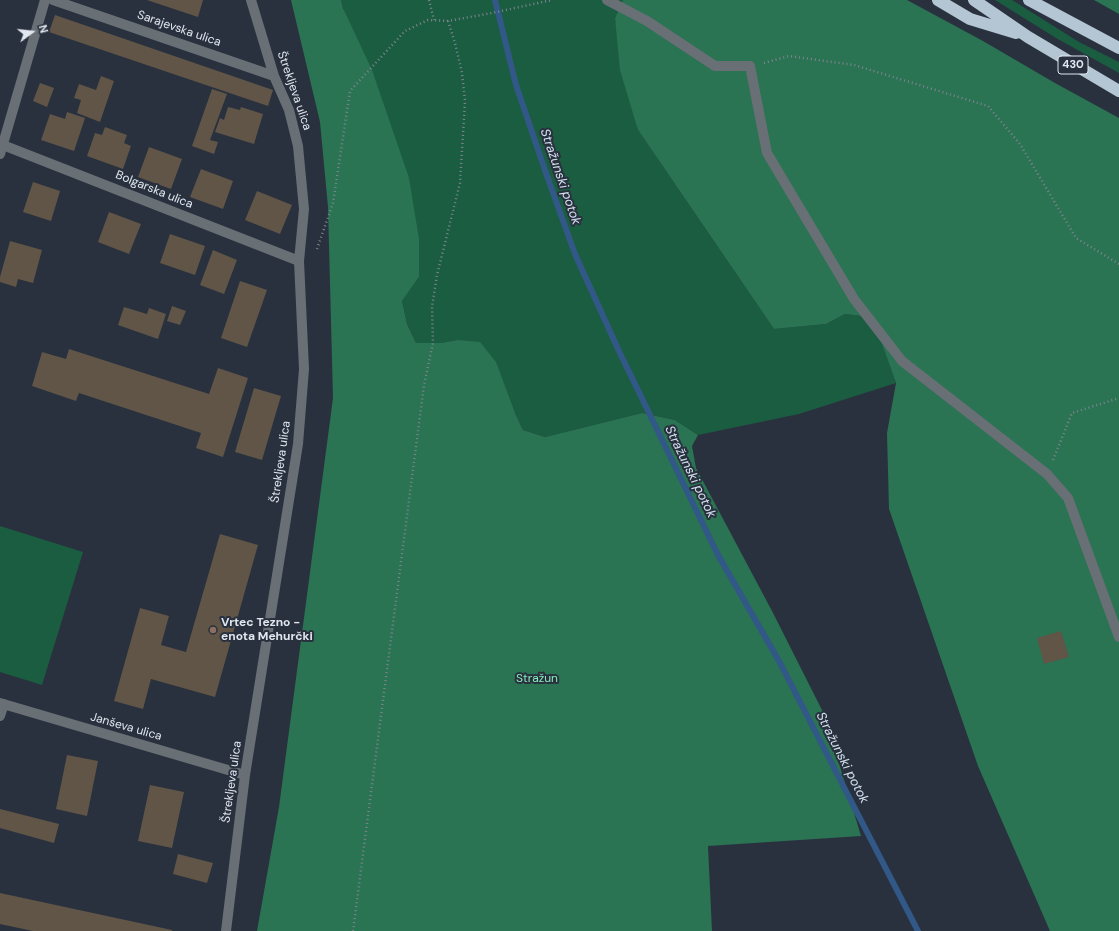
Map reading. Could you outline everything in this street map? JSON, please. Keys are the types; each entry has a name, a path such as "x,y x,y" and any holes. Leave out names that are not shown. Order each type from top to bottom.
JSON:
{"highway":[{"path":"938,0 970,18 1028,37"},
{"name":"430","path":"974,0 1028,37 1119,91"},
{"path":"1029,0 1119,48"},
{"path":"1035,0 1046,9"}],"street":[{"path":"1,147 45,0"},
{"name":"Sarajevska ulica","path":"53,0 274,76"},
{"name":"Štrekljeva ulica","path":"226,931 245,775 298,444 304,369 299,261 304,209 298,146 289,110 274,76 251,0"},
{"path":"607,0 647,21 715,66 750,66 767,152 854,299 902,361 1047,474 1068,498 1119,637"},
{"name":"Bolgarska ulica","path":"1,147 299,261"},
{"path":"0,716 2,704"},
{"name":"Janševa ulica","path":"2,704 245,775"}],"path":[{"path":"429,0 434,20"},
{"path":"315,253 334,203 350,91 405,31 428,20 448,21 492,14 552,0"},
{"path":"353,931 424,385 433,343 432,307 437,275 460,183 465,101 462,73 448,21"},
{"path":"750,66 789,56 854,65 988,106 1020,144 1076,238 1119,264"},
{"path":"1047,474 1072,413 1119,398"}],"green space":[{"name":"Stražun","path":"291,0 341,0 343,8 372,70 409,178 419,239 419,277 402,301 407,324 416,343 441,343 457,340 480,342 496,362 523,430 545,437 642,413 675,420 698,435 692,446 696,468 772,611 824,714 861,836 708,846 712,931 257,931 279,807 333,398 328,207 320,122"},
{"path":"341,0 623,0 615,18 638,130 774,329 826,324 845,314 861,316 881,340 896,383 799,414 698,435 675,420 642,413 545,437 523,430 515,413 457,340 441,343 416,343 407,324 402,301 419,277"},
{"path":"623,0 907,0 1119,118 1119,931 1050,931 978,766 889,509 887,433 896,383 881,341 861,316 845,314 826,324 774,329 638,130 620,70 615,18"},
{"path":"995,0 1012,0 1079,42 1119,62 1119,73 1056,38"},
{"path":"1094,0 1119,0 1119,14"},
{"path":"0,526 83,552 42,685 0,672"}],"building":[{"path":"147,0 203,0 198,17"},
{"path":"55,15 273,90 268,106 49,32"},
{"path":"101,76 114,81 100,122 77,113 81,100 74,98 79,84 96,90"},
{"path":"40,83 54,88 47,107 33,101"},
{"path":"212,89 227,94 210,140 218,142 214,154 192,146"},
{"path":"228,107 240,110 241,107 263,114 254,144 215,132 220,118 224,120"},
{"path":"67,112 85,118 74,151 41,140 50,114 65,119"},
{"path":"105,127 127,135 124,143 131,146 123,169 87,156 95,133 102,135"},
{"path":"149,147 182,159 171,189 138,177"},
{"path":"201,169 233,181 223,209 190,197"},
{"path":"33,182 60,191 51,221 23,212"},
{"path":"257,191 292,205 280,234 245,220"},
{"path":"109,212 141,224 129,254 98,242"},
{"path":"170,234 205,246 195,275 160,263"},
{"path":"10,241 42,250 33,283 18,279 16,287 0,282"},
{"path":"213,250 237,260 224,294 200,285"},
{"path":"240,281 267,290 247,347 221,338"},
{"path":"172,306 186,311 180,325 167,321"},
{"path":"124,307 147,314 149,308 166,314 158,339 118,325"},
{"path":"69,349 209,394 218,368 248,378 223,457 196,448 201,433 79,393 76,401 32,386 42,352 66,359"},
{"path":"254,388 281,396 262,460 235,452"},
{"name":"Vrtec Tezno - enota Mehurčki","path":"220,534 258,545 215,697 151,679 143,709 114,701 140,608 169,616 161,645 186,652"},
{"path":"1061,631 1069,657 1044,664 1037,638"},
{"path":"67,755 98,761 87,816 56,809"},
{"path":"150,785 184,792 172,848 138,841"},
{"path":"0,809 59,824 54,843 0,828"},
{"path":"178,854 213,863 207,883 173,874"},
{"path":"0,893 172,931 33,931 0,924"}],"waterway":[{"name":"Stražunski potok","path":"495,0 516,85 547,176 575,254 618,349 718,555 779,661 918,931"}],"place":[{"name":"Vrtec Tezno - enota Mehurčki","path":"213,630"}]}
